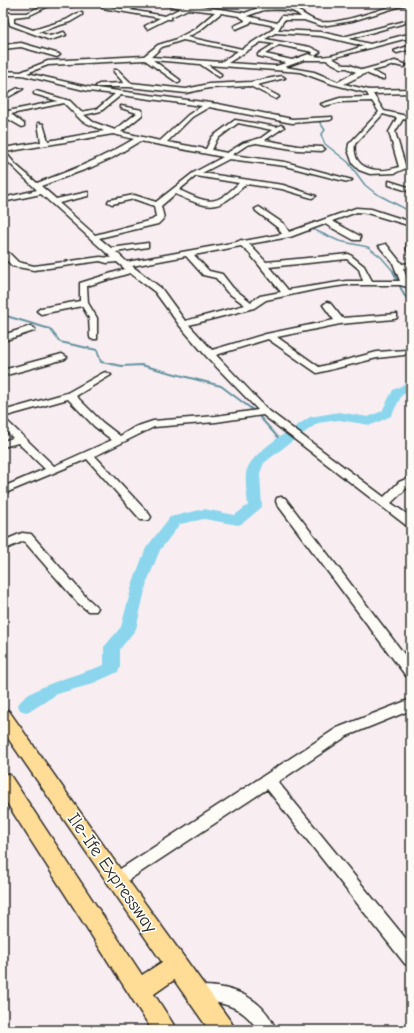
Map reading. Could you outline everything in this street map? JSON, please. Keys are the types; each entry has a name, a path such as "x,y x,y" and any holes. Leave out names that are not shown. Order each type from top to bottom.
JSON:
{"highway":[{"name":"Ile-Ife Expressway","path":"3,716 116,880 223,1030"},
{"path":"3,781 165,1030"},
{"path":"140,990 177,965"}],"street":[{"path":"3,15 11,17 28,15 52,3"},
{"path":"72,6 78,3"},
{"path":"117,3 106,8 169,18"},
{"path":"126,11 143,3"},
{"path":"157,3 240,14 248,14 263,8 346,5"},
{"path":"147,27 169,18 197,3"},
{"path":"245,3 256,3"},
{"path":"282,18 306,19 318,24 350,20 407,3"},
{"path":"289,6 306,19"},
{"path":"276,8 282,18"},
{"path":"146,58 160,46 182,38 197,30 219,12"},
{"path":"377,12 388,18 402,22"},
{"path":"32,32 68,21 80,14"},
{"path":"240,14 248,19 279,25"},
{"path":"11,17 12,24 50,38 64,34"},
{"path":"222,64 274,31 282,18"},
{"path":"236,27 248,22 248,19"},
{"path":"343,39 411,19"},
{"path":"350,20 361,25"},
{"path":"355,30 367,27 373,29"},
{"path":"274,31 320,34 370,46"},
{"path":"303,58 327,58 404,36 411,36"},
{"path":"182,38 244,51"},
{"path":"260,40 310,49 318,52 315,54"},
{"path":"346,45 356,42"},
{"path":"279,43 260,55 291,62"},
{"path":"3,47 21,45 57,55"},
{"path":"397,51 411,47"},
{"path":"277,69 291,62 339,48"},
{"path":"146,58 178,80"},
{"path":"24,74 36,67 48,63 146,58 308,71 339,84 369,92 410,92"},
{"path":"327,58 343,67 348,66 382,78"},
{"path":"202,62 216,77 209,86"},
{"path":"339,84 364,71 395,62 404,65"},
{"path":"116,71 129,85"},
{"path":"3,73 24,74 88,89 207,105 292,120 330,118"},
{"path":"88,89 99,86 129,85 183,91 209,86 251,84 282,78"},
{"path":"251,84 276,97"},
{"path":"3,98 20,88"},
{"path":"369,92 375,99 382,112 411,119"},
{"path":"36,93 66,101 87,121 114,132 139,139 228,157 278,154 322,149"},
{"path":"80,114 98,110 120,94"},
{"path":"3,150 114,132 140,114 140,111 120,108 137,95"},
{"path":"324,104 340,100 375,99"},
{"path":"4,114 66,101"},
{"path":"162,143 190,116 207,105"},
{"path":"382,112 369,124 352,144 351,150 356,164 361,169 395,171 403,168 392,132 401,117"},
{"path":"4,114 22,126"},
{"path":"157,205 195,174 228,157 245,144 256,141 292,120"},
{"path":"208,152 214,138 237,121 278,129"},
{"path":"40,124 45,143"},
{"path":"3,200 40,188 90,166 110,157 139,139"},
{"path":"256,141 278,154 348,180"},
{"path":"3,153 14,166 125,265 158,290 183,324 209,354 265,412 411,523"},
{"path":"195,174 283,187 312,196"},
{"path":"175,191 196,200 214,204 226,200 245,181"},
{"path":"392,183 411,190"},
{"path":"54,202 85,194"},
{"path":"112,202 134,196 157,205"},
{"path":"95,237 155,222 160,218 157,205"},
{"path":"259,210 281,226 287,235"},
{"path":"94,337 93,318 84,303 83,285 125,265 189,254 241,242 287,235 327,222 356,210 361,210 410,224"},
{"path":"327,222 357,238"},
{"path":"401,227 410,224"},
{"path":"241,242 253,252 286,293"},
{"path":"110,251 145,245"},
{"path":"183,324 211,318 250,306 263,298 333,284 403,283 398,262 383,246"},
{"path":"189,254 206,273 219,276 230,290 250,306"},
{"path":"6,255 15,264 34,268 100,259 125,265"},
{"path":"263,265 349,256 360,265 367,275 368,283"},
{"path":"399,268 401,266 411,265"},
{"path":"41,311 84,303"},
{"path":"327,305 340,320"},
{"path":"209,354 270,336 340,320 394,316"},
{"path":"3,338 32,329"},
{"path":"270,336 317,370 377,355 404,352"},
{"path":"3,373 62,357"},
{"path":"3,414 70,395 106,376"},
{"path":"70,395 98,424 119,440"},
{"path":"3,490 53,471 139,429 156,423 164,424 265,412"},
{"path":"3,422 53,471"},
{"path":"3,444 20,438"},
{"path":"88,454 145,517"},
{"path":"385,503 403,484 411,480"},
{"path":"281,501 350,588 377,628 411,672"},
{"path":"3,546 22,537 27,537 82,600 92,608"},
{"path":"116,880 342,732 411,704"},
{"path":"268,780 356,893 411,958"},
{"path":"198,994 223,995 236,999 253,1009 268,1030"}],"waterway":[{"path":"318,120 325,130 321,135 325,144 348,162 365,185 375,193 411,212"},
{"path":"312,229 339,241 368,247 381,257 394,272"},
{"path":"393,271 404,295 411,302"},
{"path":"3,315 50,329 60,342 97,350 101,362 122,366 141,365 221,386 253,410"},
{"path":"411,345 411,366"},
{"path":"26,705 52,689 83,680 112,668 112,647 128,629 140,582 153,548 175,520 204,514 238,520 255,507 253,473 259,461 282,442 314,420 339,416 370,421 387,413 397,393 411,385"},
{"path":"258,415 282,442"}]}
